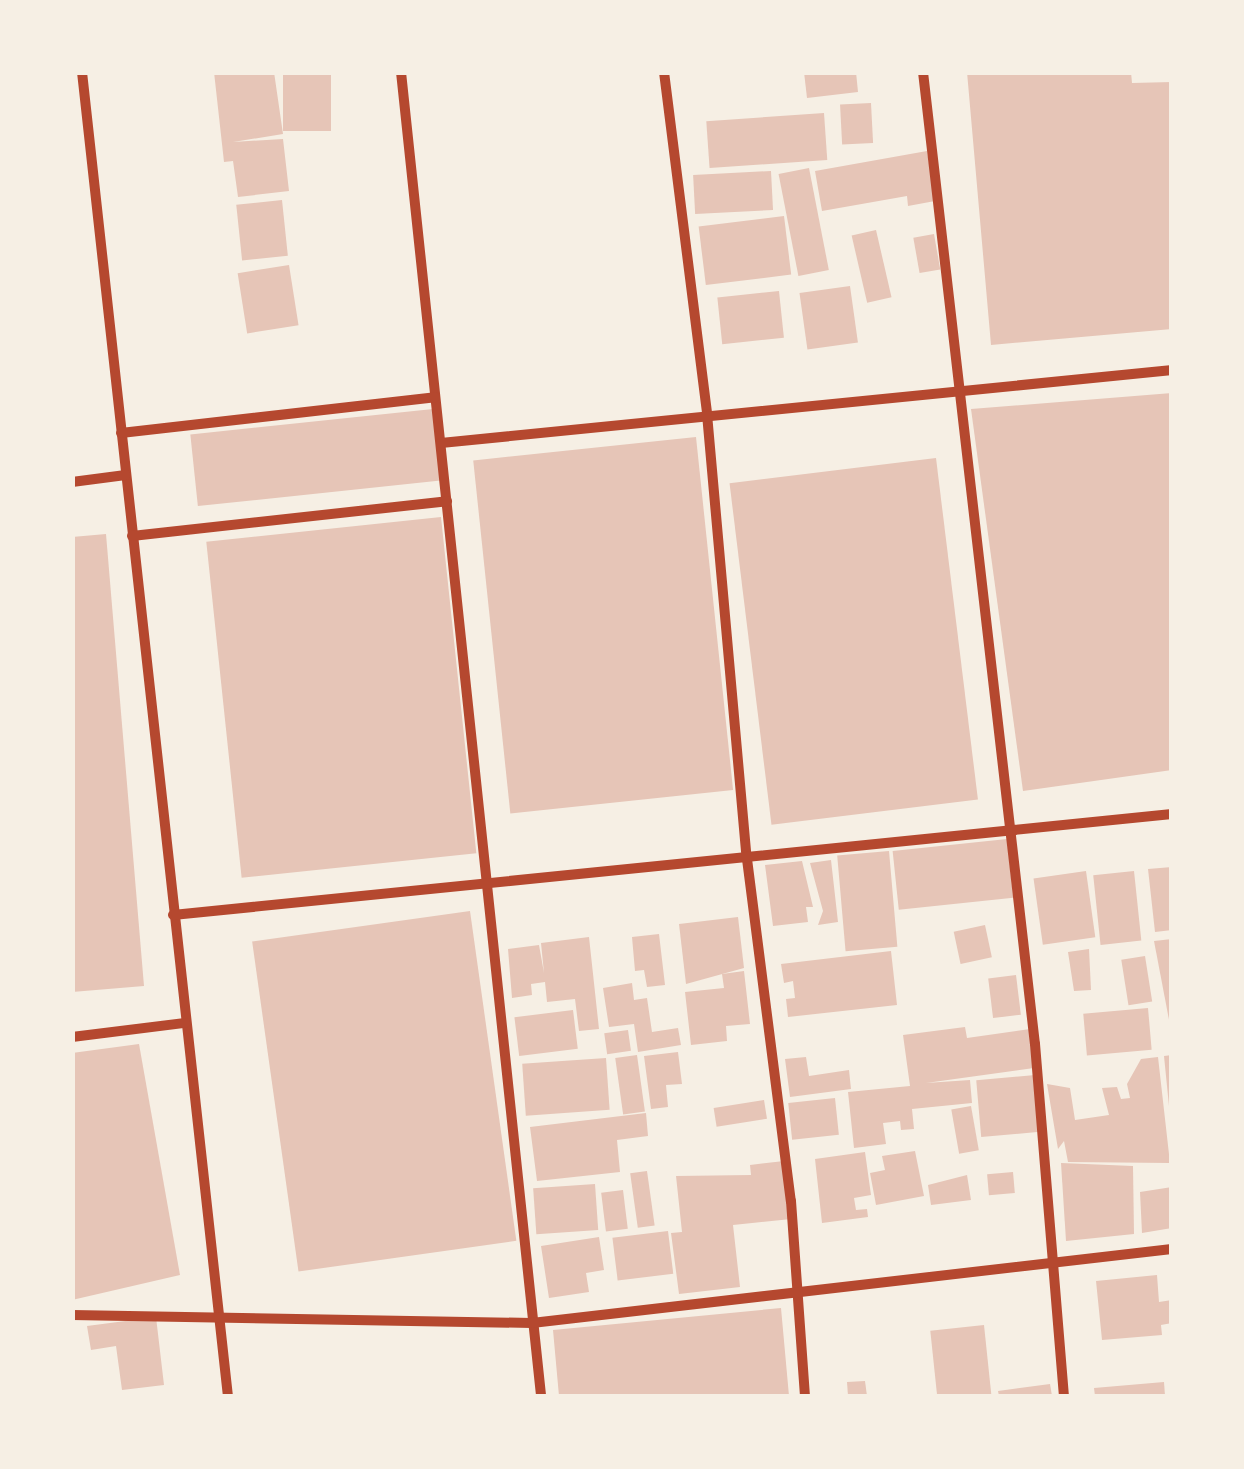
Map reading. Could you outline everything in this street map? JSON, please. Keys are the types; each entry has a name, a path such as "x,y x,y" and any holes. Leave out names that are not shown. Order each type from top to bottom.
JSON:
{"street":[{"path":"82,72 216,1316 228,1396"},
{"path":"402,72 541,1396"},
{"path":"664,72 707,414 747,859 791,1201 805,1396"},
{"path":"924,72 1010,831 1064,1396"},
{"path":"440,442 1172,370"},
{"path":"121,433 435,396"},
{"path":"72,482 126,475"},
{"path":"132,536 446,501"},
{"path":"173,915 1172,814"},
{"path":"72,1036 185,1023"},
{"path":"72,1316 532,1322 796,1296 1172,1249"}],"building":[{"path":"214,72 274,72 283,134 233,142 283,139 289,191 238,197 233,161 224,162"},
{"path":"283,72 331,72 331,131 283,131"},
{"path":"804,72 856,72 858,92 807,98"},
{"path":"967,72 1131,72 1132,83 1172,82 1172,329 991,345"},
{"path":"871,103 873,143 842,145 840,105"},
{"path":"824,113 827,160 710,168 706,121"},
{"path":"927,151 935,201 908,206 907,196 822,211 815,171"},
{"path":"809,168 829,270 798,276 779,174"},
{"path":"771,171 773,210 695,214 693,175"},
{"path":"282,200 288,256 242,261 236,205"},
{"path":"784,216 791,275 706,285 699,226"},
{"path":"876,230 892,297 867,303 852,236"},
{"path":"934,234 940,269 920,273 913,238"},
{"path":"289,265 299,325 247,333 238,273"},
{"path":"850,286 858,342 807,350 799,293"},
{"path":"779,291 784,338 722,344 717,297"},
{"path":"1172,393 1172,770 1023,791 971,409"},
{"path":"433,409 441,481 198,506 190,435"},
{"path":"696,437 733,790 510,813 473,460"},
{"path":"936,458 978,799 771,825 730,483"},
{"path":"441,517 476,853 242,878 206,542"},
{"path":"106,534 144,986 72,992 72,537"},
{"path":"1007,839 1013,898 899,910 893,851"},
{"path":"889,851 897,947 846,951 837,856"},
{"path":"831,860 838,922 818,925 823,911 810,863"},
{"path":"802,861 813,907 806,907 808,922 773,926 765,865"},
{"path":"1172,867 1172,930 1155,932 1148,869"},
{"path":"1086,871 1095,937 1043,945 1034,878"},
{"path":"1134,871 1141,941 1101,945 1093,875"},
{"path":"470,911 516,1241 298,1271 252,942"},
{"path":"738,917 744,968 686,984 679,924"},
{"path":"985,925 992,957 961,964 954,932"},
{"path":"659,934 665,985 647,987 644,970 635,971 632,937"},
{"path":"589,937 599,1029 579,1031 575,999 547,1002 545,982 531,984 532,995 512,998 508,949 539,945 544,973 541,943"},
{"path":"1172,939 1172,1025 1170,1025 1154,941"},
{"path":"1089,949 1091,990 1074,991 1068,952"},
{"path":"891,951 897,1005 788,1017 786,999 795,998 793,981 784,983 781,964"},
{"path":"1145,956 1152,1001 1128,1005 1121,960"},
{"path":"744,971 750,1024 726,1026 727,1041 691,1045 685,992 724,988 722,974"},
{"path":"1016,975 1021,1015 993,1018 988,978"},
{"path":"632,983 634,1000 647,998 652,1032 678,1028 681,1045 638,1052 634,1024 609,1027 603,988"},
{"path":"1148,1008 1152,1050 1087,1056 1083,1014"},
{"path":"573,1010 578,1049 519,1056 514,1017"},
{"path":"965,1027 967,1038 1030,1029 1034,1068 926,1083 970,1080 972,1103 912,1109 914,1129 901,1130 900,1121 883,1123 886,1144 854,1148 848,1092 910,1086 903,1035"},
{"path":"628,1030 631,1051 607,1054 604,1033"},
{"path":"139,1044 180,1275 72,1300 72,1053"},
{"path":"678,1052 682,1084 666,1085 668,1107 651,1109 644,1056"},
{"path":"637,1055 645,1111 623,1115 615,1058"},
{"path":"1172,1055 1172,1106 1169,1106 1164,1056"},
{"path":"806,1057 809,1076 849,1070 851,1089 790,1097 785,1059"},
{"path":"1158,1057 1170,1163 1068,1162 1064,1141 1058,1149 1047,1084 1070,1088 1075,1120 1109,1115 1102,1088 1117,1087 1121,1099 1130,1098 1127,1084 1141,1059"},
{"path":"606,1058 610,1110 526,1116 522,1064"},
{"path":"1035,1075 1040,1132 981,1137 976,1080"},
{"path":"835,1098 839,1135 792,1140 788,1103"},
{"path":"764,1100 767,1119 717,1127 714,1108"},
{"path":"971,1106 979,1150 959,1154 951,1109"},
{"path":"646,1113 648,1136 617,1140 620,1172 537,1181 530,1127"},
{"path":"915,1151 924,1196 876,1205 870,1173 885,1170 882,1156"},
{"path":"865,1152 871,1195 854,1198 856,1210 867,1209 868,1217 822,1223 815,1159"},
{"path":"784,1161 791,1219 733,1225 740,1287 679,1294 671,1233 682,1232 676,1176 751,1175 750,1165"},
{"path":"1061,1163 1133,1166 1134,1234 1066,1241"},
{"path":"647,1171 655,1225 638,1228 630,1173"},
{"path":"1013,1172 1015,1193 989,1195 987,1174"},
{"path":"967,1175 971,1200 931,1205 928,1185"},
{"path":"595,1184 598,1230 536,1234 533,1188"},
{"path":"1172,1187 1172,1228 1142,1233 1140,1192"},
{"path":"623,1190 628,1229 606,1231 601,1193"},
{"path":"668,1231 673,1274 618,1281 612,1238"},
{"path":"599,1237 604,1270 586,1273 589,1292 549,1298 541,1246"},
{"path":"1157,1275 1159,1302 1172,1300 1172,1323 1161,1325 1162,1335 1102,1340 1096,1281"},
{"path":"781,1308 789,1396 559,1396 553,1330"},
{"path":"156,1317 164,1385 122,1390 116,1346 91,1350 87,1326"},
{"path":"984,1325 991,1396 937,1396 930,1331"},
{"path":"865,1381 867,1396 848,1396 847,1382"},
{"path":"1164,1382 1165,1396 1095,1396 1094,1388"},
{"path":"1050,1384 1052,1396 999,1396 998,1391"}]}
